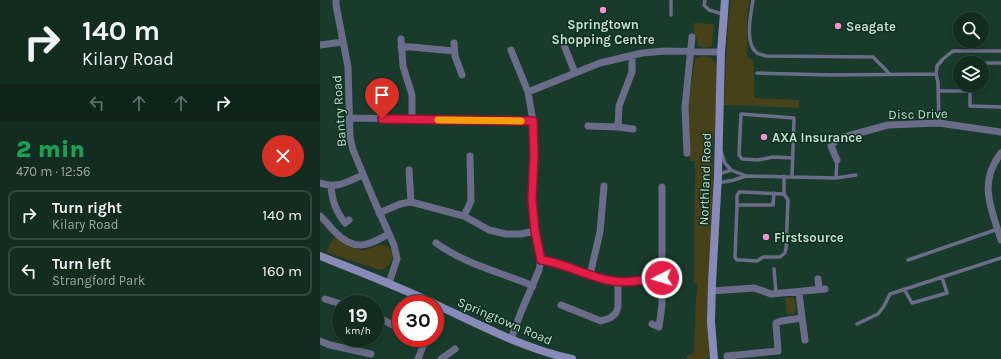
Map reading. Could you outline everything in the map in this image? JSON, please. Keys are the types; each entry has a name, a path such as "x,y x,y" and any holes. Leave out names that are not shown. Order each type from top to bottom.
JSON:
{"main road":[{"name":"Northland Road","path":"714,359 712,291 718,175 721,52 725,0"},
{"name":"Springtown Road","path":"320,256 416,295"},
{"name":"Springtown Road","path":"444,308 511,339 534,348 572,359"}],"street":[{"name":"Bantry Road","path":"336,0 348,68 350,137 353,150 394,245 397,258 389,283"},
{"path":"687,154 685,107 692,37"},
{"path":"401,39 403,66 412,95 412,120"},
{"path":"320,45 343,42"},
{"path":"401,47 454,47 461,72 467,67"},
{"path":"511,50 528,92 533,121 534,155 532,200 535,231 541,260 533,286 511,339"},
{"path":"563,50 575,73"},
{"path":"528,92 600,63 653,51 721,52"},
{"path":"618,127 618,106 632,72 632,56"},
{"path":"350,118 533,121"},
{"name":"Disc Drive","path":"837,160 831,146 837,139 888,125 939,123 1001,132"},
{"path":"588,126 633,129"},
{"path":"1001,153 995,160 990,171 988,185 989,201 1001,240"},
{"path":"464,216 471,201 470,156"},
{"path":"409,170 411,202"},
{"path":"320,183 331,186 363,175"},
{"path":"331,186 331,197 335,208 345,223 349,220"},
{"path":"590,275 600,232 604,186"},
{"path":"652,324 659,327 662,305 662,187"},
{"path":"379,213 400,204 411,202 464,216 489,230 506,234 521,234 535,231"},
{"path":"320,216 348,243 358,246 370,244 389,234"},
{"path":"436,244 469,262 511,276 533,286"},
{"path":"541,260 560,264 607,280 618,281 662,278"},
{"path":"712,291 754,288 771,294 799,292 822,289 818,279"},
{"path":"562,305 601,321 610,318 616,313 618,307 618,281"},
{"path":"799,292 805,340"},
{"path":"325,299 332,301"},
{"path":"727,356 778,350 776,323 781,320 802,318"},
{"path":"320,341 371,354"},
{"path":"418,359 422,347"},
{"path":"441,359 455,349"}],"lane":[{"path":"671,0 671,15"},
{"path":"705,0 704,5 709,10 724,14"},
{"path":"753,0 749,34 752,46 756,52 766,56 873,57 889,74"},
{"path":"939,123 938,82 936,74 937,66 943,59 953,51 1001,51"},
{"path":"989,63 1001,63"},
{"path":"757,73 936,74"},
{"path":"938,91 953,91"},
{"path":"970,92 970,106 1001,107"},
{"path":"792,176 793,158 794,118 741,114 739,155 742,159 758,160 773,157 793,158"},
{"path":"718,143 725,163 731,170 746,176"},
{"path":"836,178 837,160"},
{"path":"718,175 731,170"},
{"path":"717,184 746,176 836,178 856,175"},
{"path":"784,176 784,194 788,200 785,253 780,257 763,257 757,261 740,260 735,257 737,196 739,192 784,194"},
{"path":"737,205 773,205 774,193"},
{"path":"908,260 998,229"},
{"path":"857,324 878,314 890,294 1001,258"},
{"path":"774,269 776,293"},
{"path":"904,289 912,304 947,293 942,277"}],"shaded area":[{"path":"731,0 750,0 747,13 747,56 753,61 754,66 754,98 799,100 799,108 724,105 728,21"},
{"path":"694,23 714,24 712,46 702,48 698,46 696,35 694,36"},
{"path":"703,56 712,59 717,66 715,131 712,148 713,171 709,357 706,359 687,359 687,356 694,352 697,294 697,283 694,283 695,161 690,161 688,107 695,59"},
{"path":"335,236 351,246 361,250 381,245 387,246 393,255 391,262 382,270 326,252"},
{"path":"793,297 795,299 796,311 794,314 787,314 785,298"}],"slow traffic":[{"path":"438,120 521,121"}],"place":[{"name":"Springtown Shopping Centre","path":"603,10"},
{"name":"Seagate","path":"838,26"},
{"name":"AXA Insurance","path":"764,137"},
{"name":"Firstsource","path":"766,237"}],"route":[{"path":"382,119 533,121 534,155 532,200 535,231 540,249 541,260 560,264 607,280 626,281 662,278"}]}
